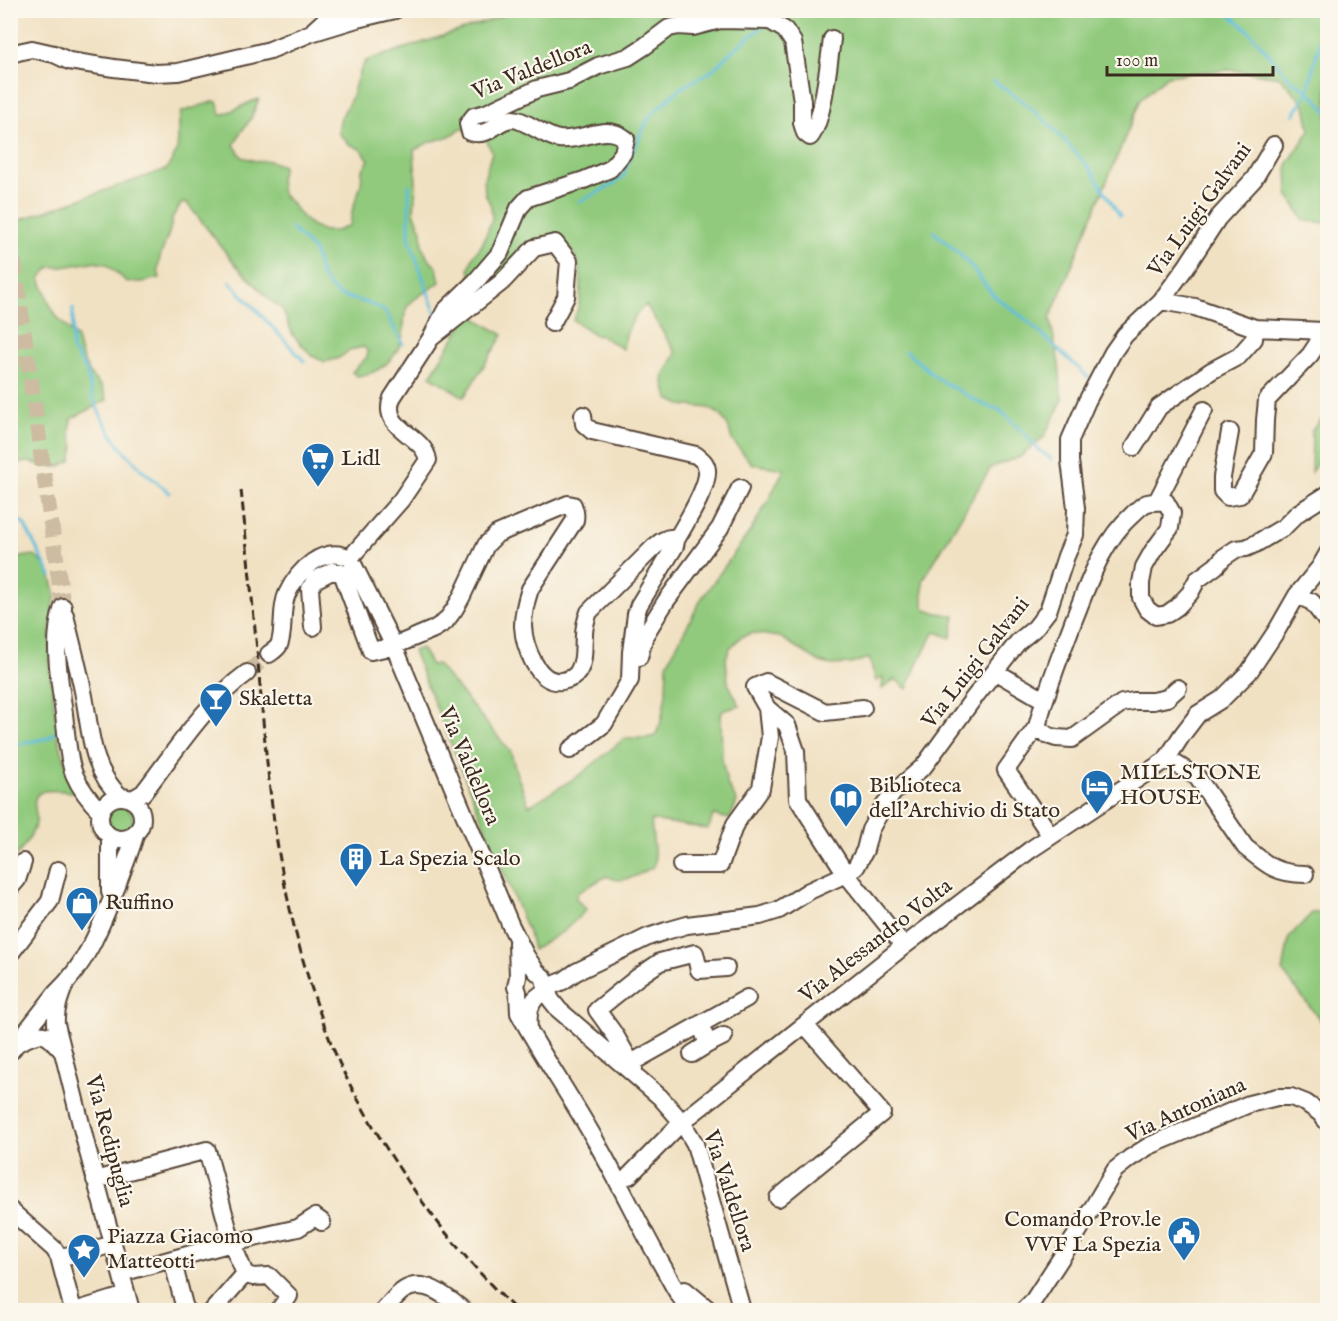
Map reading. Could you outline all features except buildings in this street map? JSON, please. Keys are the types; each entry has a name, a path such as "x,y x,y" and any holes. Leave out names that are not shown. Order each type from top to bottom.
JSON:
{"street":[{"path":"311,33 336,10"},
{"path":"10,55 32,49 54,54 69,61 156,73 178,72 270,50 311,33 395,10"},
{"name":"Via Valdellora","path":"740,1306 694,1144 682,1122 660,1097 634,1070 559,1010 539,983 510,924 394,646 350,558 401,500 428,460 425,452 390,415 389,406 445,311 500,253 519,208 528,198 610,169 623,153 626,139 619,134 607,131 579,138 559,139 516,119 505,120 479,135 470,132 468,124 474,116 486,113 537,89 569,81 598,66 628,57 669,28 693,27 720,20 770,21 785,30 794,42 802,101 802,123 805,133 810,137 815,132 821,113 832,39"},
{"name":"Via Luigi Galvani","path":"539,983 552,976 576,972 648,937 666,931 760,916 779,910 809,891 856,867 866,850 870,831 893,793 924,766 1018,642 1035,628 1048,611 1075,535 1076,508 1070,461 1070,440 1087,400 1125,335 1161,301 1218,218 1254,179 1274,145"},
{"name":"Via Valdellora","path":"431,338 502,282 534,248 555,243 569,261 566,297 552,323"},
{"name":"Via Luigi Galvani","path":"1161,301 1195,307 1255,328 1321,331 1320,340 1310,355 1267,400 1264,420 1264,453 1240,495 1228,497 1222,491 1222,477 1230,432"},
{"path":"1134,447 1159,407 1211,370 1239,356 1254,339 1255,328"},
{"path":"1156,501 1204,410"},
{"path":"583,415 584,424 592,431 696,455 705,462 707,472 702,492 675,546 639,605 631,652 630,680"},
{"path":"570,750 604,724 630,680 645,635 666,601 720,528 741,488"},
{"path":"1051,836 1006,770 1038,725 1044,700 1081,599 1101,556 1128,518 1146,504 1156,501 1166,502 1172,513 1170,528 1152,551 1144,567 1141,583 1141,598 1147,609 1156,616 1167,614 1177,607 1190,593 1197,580 1224,557 1236,549 1255,544 1284,527 1298,513 1328,494"},
{"path":"314,627 310,589 315,580 332,571 342,573 371,651 394,646 434,629 445,622 454,610 486,545 497,534 568,504 573,505 576,513 575,520 531,589 526,601 523,625 529,650 538,670 544,677 560,682 574,676 582,663 585,622 589,612 654,547 670,537 676,540"},
{"name":"Via Alessandro Volta","path":"629,1176 682,1122 904,946 1030,850 1166,760 1198,714 1222,699 1249,672 1297,595 1328,554"},
{"path":"268,654 279,644 287,594 299,575 322,556 336,555 350,558"},
{"path":"1297,595 1312,602 1328,623"},
{"path":"101,812 91,802 74,774 67,739 58,644 59,619 63,608 84,694 94,753 102,774 112,789 126,799 140,808 139,826 131,836 118,839 110,836 101,824 101,812 105,804 109,801 126,799 143,793 197,722 238,679 247,673"},
{"path":"996,672 1044,700"},
{"path":"863,708 825,712 766,682 755,687 767,708 787,725 796,751 798,798 846,874 904,946"},
{"path":"1038,725 1037,727 1047,735 1072,739 1122,702 1167,698 1178,688"},
{"path":"681,865 720,865 735,824 761,788 770,737 767,708"},
{"path":"1166,760 1197,777 1245,847 1279,871 1305,874"},
{"path":"15,1047 81,962 99,929 160,771"},
{"path":"110,836 110,902"},
{"path":"10,888 17,880 23,862"},
{"path":"10,954 50,901 58,870"},
{"path":"686,926 687,955"},
{"name":"Via Valdellora","path":"517,935 519,1013 576,1106 674,1289 693,1309"},
{"path":"726,968 699,970 695,953 660,962 597,1010 615,1035 634,1070 700,1024 747,998"},
{"path":"526,971 539,983 525,999 518,984 526,971"},
{"path":"559,1010 563,989 576,972"},
{"path":"530,1032 528,1016 539,983"},
{"name":"Via Redipuglia","path":"65,984 55,1016 95,1180 129,1303"},
{"path":"700,1024 708,1044"},
{"path":"778,1198 882,1113 805,1025"},
{"name":"Via Redipuglia","path":"15,1047 35,1034 45,1035 63,1052"},
{"path":"692,1054 724,1036"},
{"name":"Via Antoniana","path":"1024,1311 1059,1261 1115,1170 1149,1146 1249,1104 1277,1097 1291,1097 1306,1103 1320,1113 1328,1123"},
{"path":"95,1180 207,1150 232,1243 245,1274 252,1277 269,1276 289,1296 279,1311"},
{"path":"10,1210 54,1249 59,1257 73,1311"},
{"path":"121,1273 232,1243 302,1235 315,1217 322,1222"},
{"path":"59,1257 113,1244"},
{"path":"172,1259 187,1311"},
{"path":"213,1311 245,1274"},
{"name":"Via Valdellora","path":"670,1279 709,1311"},
{"path":"384,1311 401,1292 417,1286 428,1287 457,1306"},
{"path":"78,1311 129,1303"}],"green space":[{"path":"512,11 1327,11 1327,223 1304,221 1288,194 1287,165 1310,130 1305,105 1280,77 1232,70 1167,76 1141,99 1050,318 1059,364 1062,401 1044,437 1020,457 991,467 923,580 923,607 928,611 955,616 951,638 935,632 918,662 907,689 895,679 882,689 883,677 876,681 869,658 851,664 831,665 820,662 780,637 752,633 741,637 730,648 726,658 728,683 740,706 722,711 721,716 722,759 727,784 737,801 730,819 713,815 707,829 651,820 655,860 653,867 637,876 625,879 613,879 607,876 577,893 576,899 586,909 584,912 564,931 533,950 530,937 413,651 421,648 431,665 437,664 511,752 529,806 580,775 625,738 655,736 661,722 666,693 667,664 702,598 751,530 784,469 752,464 732,440 728,426 721,415 709,408 681,405 668,399 663,378 676,353 646,305 630,325 623,349 573,320 580,298 580,271 574,254 559,240 481,292 474,290 469,269 492,219 491,206 485,193 484,179 492,152 486,139 461,128 450,136 414,150 416,184 414,212 422,231 422,245 427,257 437,268 440,282 413,300 407,307 401,343 392,358 380,368 365,375 357,376 352,372 367,357 368,351 363,347 350,350 339,358 325,362 312,356 293,335 282,309 271,301 234,263 187,203 182,203 173,216 160,257 158,271 160,278 142,282 127,282 106,264 92,262 50,267 40,278 50,305 57,317 77,338 85,364 92,377 102,387 107,400 71,419 70,433 74,447 71,461 58,467 30,462 16,463 11,466 11,223 167,169 177,151 181,112 215,101 221,115 259,99 250,120 234,145 242,157 256,161 270,161 283,166 280,180 282,194 311,225 324,231 337,231 350,225 361,185 362,171 369,160 362,150 349,144 339,134 341,119 366,61 492,20"},
{"path":"469,314 503,335 464,397 430,376"},
{"path":"1327,413 1327,449 1311,472 1312,430"},
{"path":"34,555 45,565 56,596 50,633 50,672 58,737 74,792 49,790 37,795 35,798 36,822 26,843 11,861 10,560"},
{"path":"121,807 130,810 133,819 130,828 121,831 112,828 109,819 112,810"},
{"path":"1328,912 1327,1029 1283,972 1289,937 1312,913"}],"waterway":[{"path":"1224,10 1247,29 1292,81 1308,90 1328,112"},
{"path":"1294,115 1308,90 1325,19 1328,15"},
{"path":"579,202 623,177 647,121 656,110 681,88 710,72 761,28"},
{"path":"993,81 1024,102 1054,129 1091,170 1120,216"},
{"path":"409,185 409,238 436,315"},
{"path":"291,228 314,251 322,278 338,295 368,303 385,311 403,344"},
{"path":"934,232 964,258 994,296 1024,318 1088,377"},
{"path":"230,282 304,361"},
{"path":"73,308 72,349 86,370 93,398 102,418 118,444 141,469 170,493"},
{"path":"906,351 938,379 984,405 1000,410 1051,459"},
{"path":"10,514 24,524 51,576"},
{"path":"10,746 48,738 56,732"}],"tunnel":[{"path":"10,236 63,607"},
{"path":"247,673 269,654"}],"railway":[{"path":"241,490 277,842 294,926 318,1007 345,1076 385,1147 418,1196 455,1244 516,1310"}],"place":[{"name":"Lidl","path":"318,488"},
{"name":"Skaletta","path":"216,728"},
{"name":"MILLSTONE HOUSE","path":"1097,815"},
{"name":"Biblioteca dell'Archivio di Stato","path":"846,828"},
{"name":"La Spezia Scalo","path":"356,888"},
{"name":"Ruffino","path":"82,932"},
{"name":"Comando Prov.le VVF La Spezia","path":"1184,1262"},
{"name":"Piazza Giacomo Matteotti","path":"84,1279"}]}
